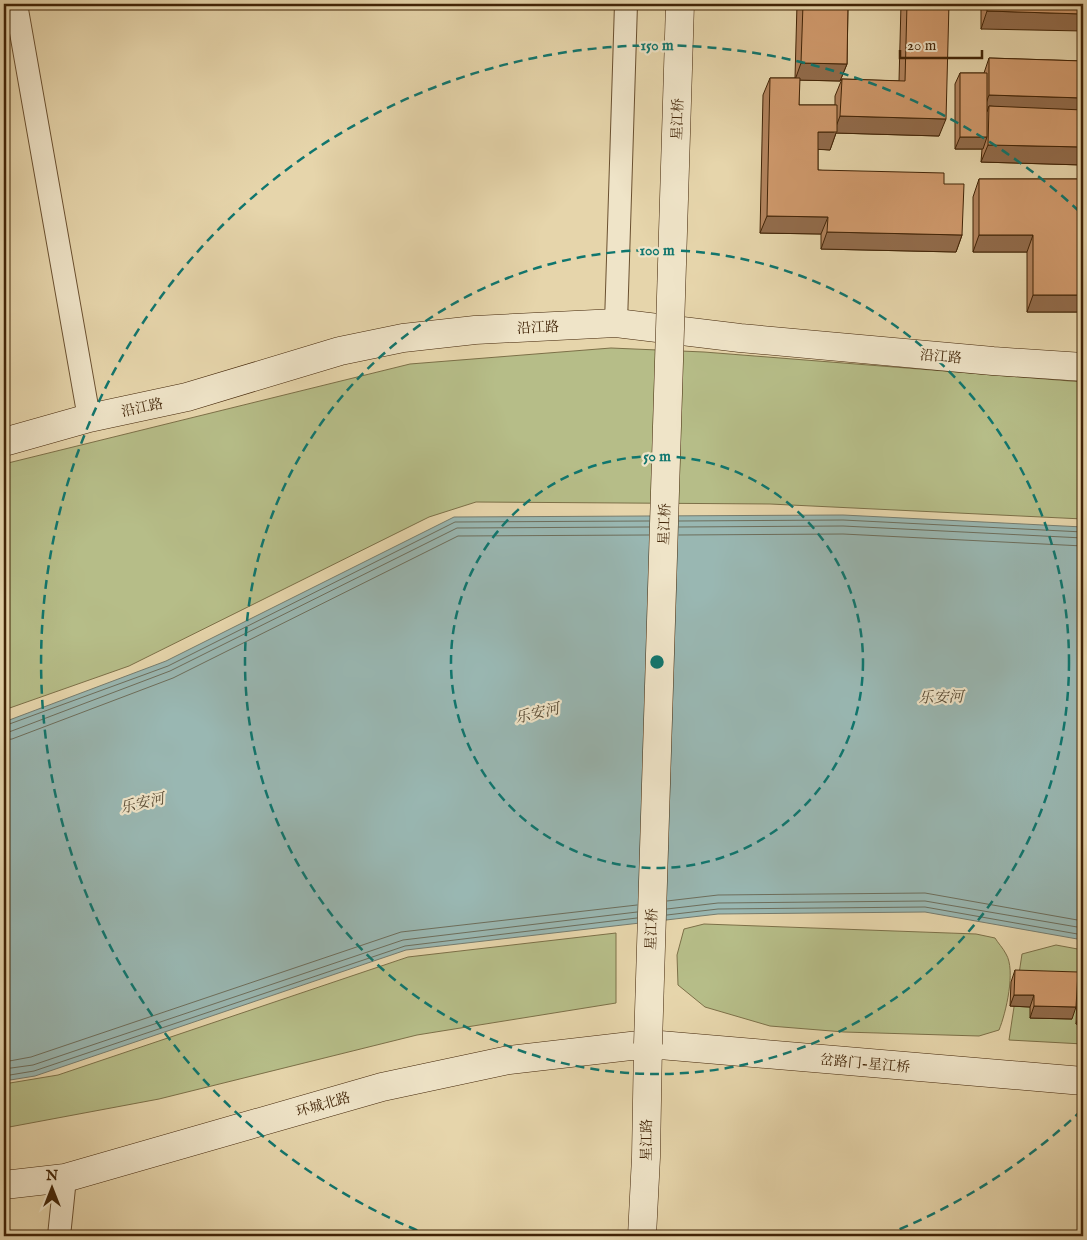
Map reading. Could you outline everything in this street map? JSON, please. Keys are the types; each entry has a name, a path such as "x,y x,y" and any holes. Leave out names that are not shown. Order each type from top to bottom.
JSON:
{"street":[{"path":"16,4 89,418"},
{"path":"616,323 626,4"},
{"name":"星江桥","path":"648,1044 680,4"},
{"name":"沿江路","path":"4,442 89,418 187,397 340,351 403,338 475,330 616,323 740,338 992,361 1083,367"},
{"name":"岔路门-星江桥","path":"648,1044 1083,1081"},
{"name":"环城北路","path":"4,1185 66,1178 382,1087 509,1060 648,1044"},
{"name":"星江路","path":"642,1236 646,1158 648,1044"},
{"path":"59,1236 66,1178"}],"green space":[{"path":"611,348 704,352 1083,382 1083,519 770,504 476,502 429,517 129,666 4,710 4,464 410,364"},
{"path":"704,924 976,934 995,938 1006,954 1010,970 1009,992 1002,1023 999,1030 979,1036 844,1032 770,1026 705,1007 678,985 677,955 684,929"},
{"path":"616,933 616,1003 417,1035 159,1099 4,1128 4,1084 58,1075 408,957"},
{"path":"1056,945 1083,950 1083,1044 1009,1040 1022,954"}],"water":[{"name":"乐安河","path":"843,515 1083,527 1083,940 925,912 718,914 406,950 35,1076 4,1081 4,722 166,661 454,517"}],"building":[{"path":"803,4 848,4 847,64 801,63"},
{"path":"907,4 949,4 946,119 840,116 842,79 905,81"},
{"path":"987,4 1083,4 1083,14 987,11"},
{"path":"989,58 1083,61 1083,98 989,95"},
{"path":"960,73 987,73 987,137 960,137"},
{"path":"770,78 800,78 799,105 837,105 837,132 818,132 818,170 944,173 944,184 964,184 962,235 827,232 828,217 767,216"},
{"path":"989,106 1083,110 1083,147 988,145"},
{"path":"979,179 1083,179 1083,295 1033,295 1033,235 979,235"},
{"path":"1015,970 1078,972 1076,1007 1034,1006 1034,995 1014,995"},
{"path":"1083,986 1083,1013 1080,1012"}]}
